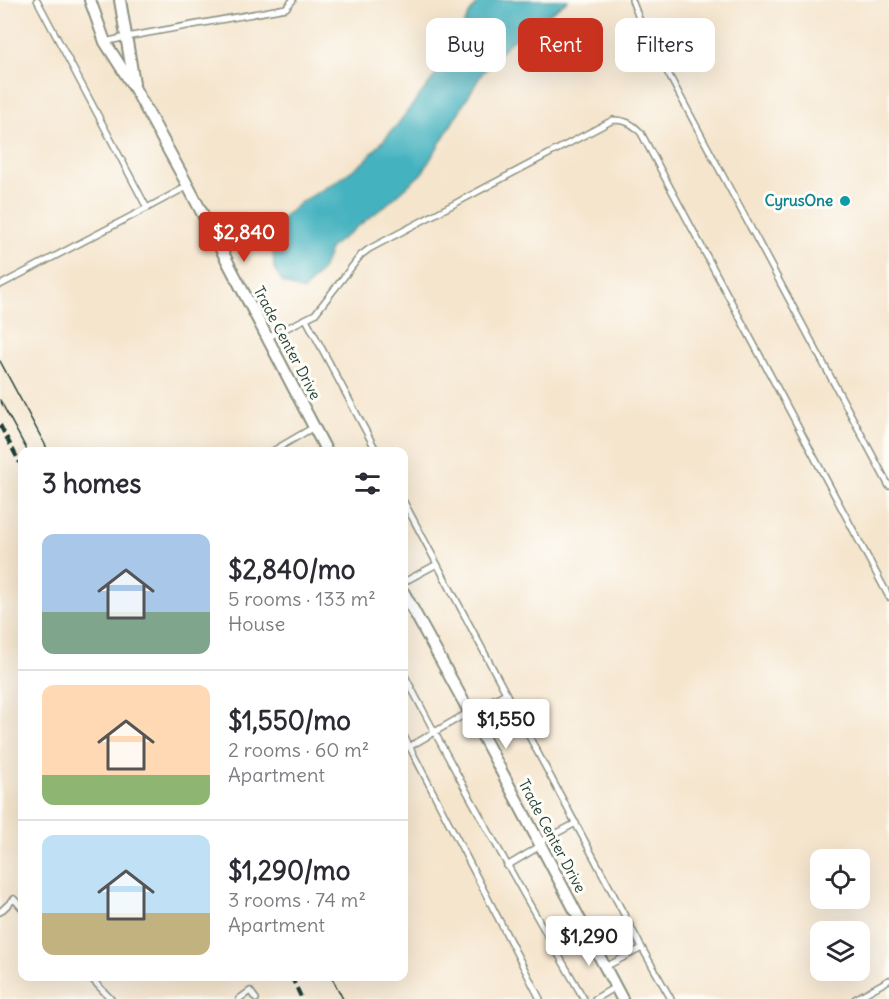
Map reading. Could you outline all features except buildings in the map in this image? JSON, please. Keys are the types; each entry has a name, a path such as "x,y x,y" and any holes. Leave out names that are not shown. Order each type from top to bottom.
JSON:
{"street":[{"name":"Trade Center Drive","path":"90,0 105,42 135,89 188,186 324,447"},
{"name":"Trade Center Drive","path":"120,0 135,89"},
{"name":"Trade Center Drive","path":"408,600 622,999"}],"lane":[{"path":"37,0 147,208"},
{"path":"105,42 286,8 293,0"},
{"path":"632,0 640,21 889,486"},
{"path":"267,338 315,314 361,255 369,249 613,120 627,121 641,133 889,597"},
{"path":"0,285 188,186"},
{"path":"306,319 373,447"},
{"path":"280,447 314,427"},
{"path":"287,443 289,447"},
{"path":"408,510 671,999"},
{"path":"408,580 437,564"},
{"path":"408,682 507,866 584,999"},
{"path":"506,693 409,747 540,999"},
{"path":"507,866 576,823"},
{"path":"0,912 14,899 18,904"},
{"path":"605,967 642,948"},
{"path":"855,999 889,980"},
{"path":"94,981 111,999"},
{"path":"595,999 615,987"},
{"path":"239,999 250,991 256,999"}],"water":[{"path":"480,0 568,0 544,18 518,18 518,37 506,46 506,18 467,18"},
{"path":"484,72 422,173 386,205 331,247 322,270 303,291 283,283 274,268 272,234 280,220 301,202 334,183 365,161 397,125 437,73"}],"tram line":[{"path":"0,361 46,447"},
{"path":"0,400 25,447"},
{"path":"334,981 343,999"}],"railway":[{"path":"0,425 18,459"},
{"path":"293,981 302,999"}],"place":[{"name":"CyrusOne","path":"845,201"}]}
